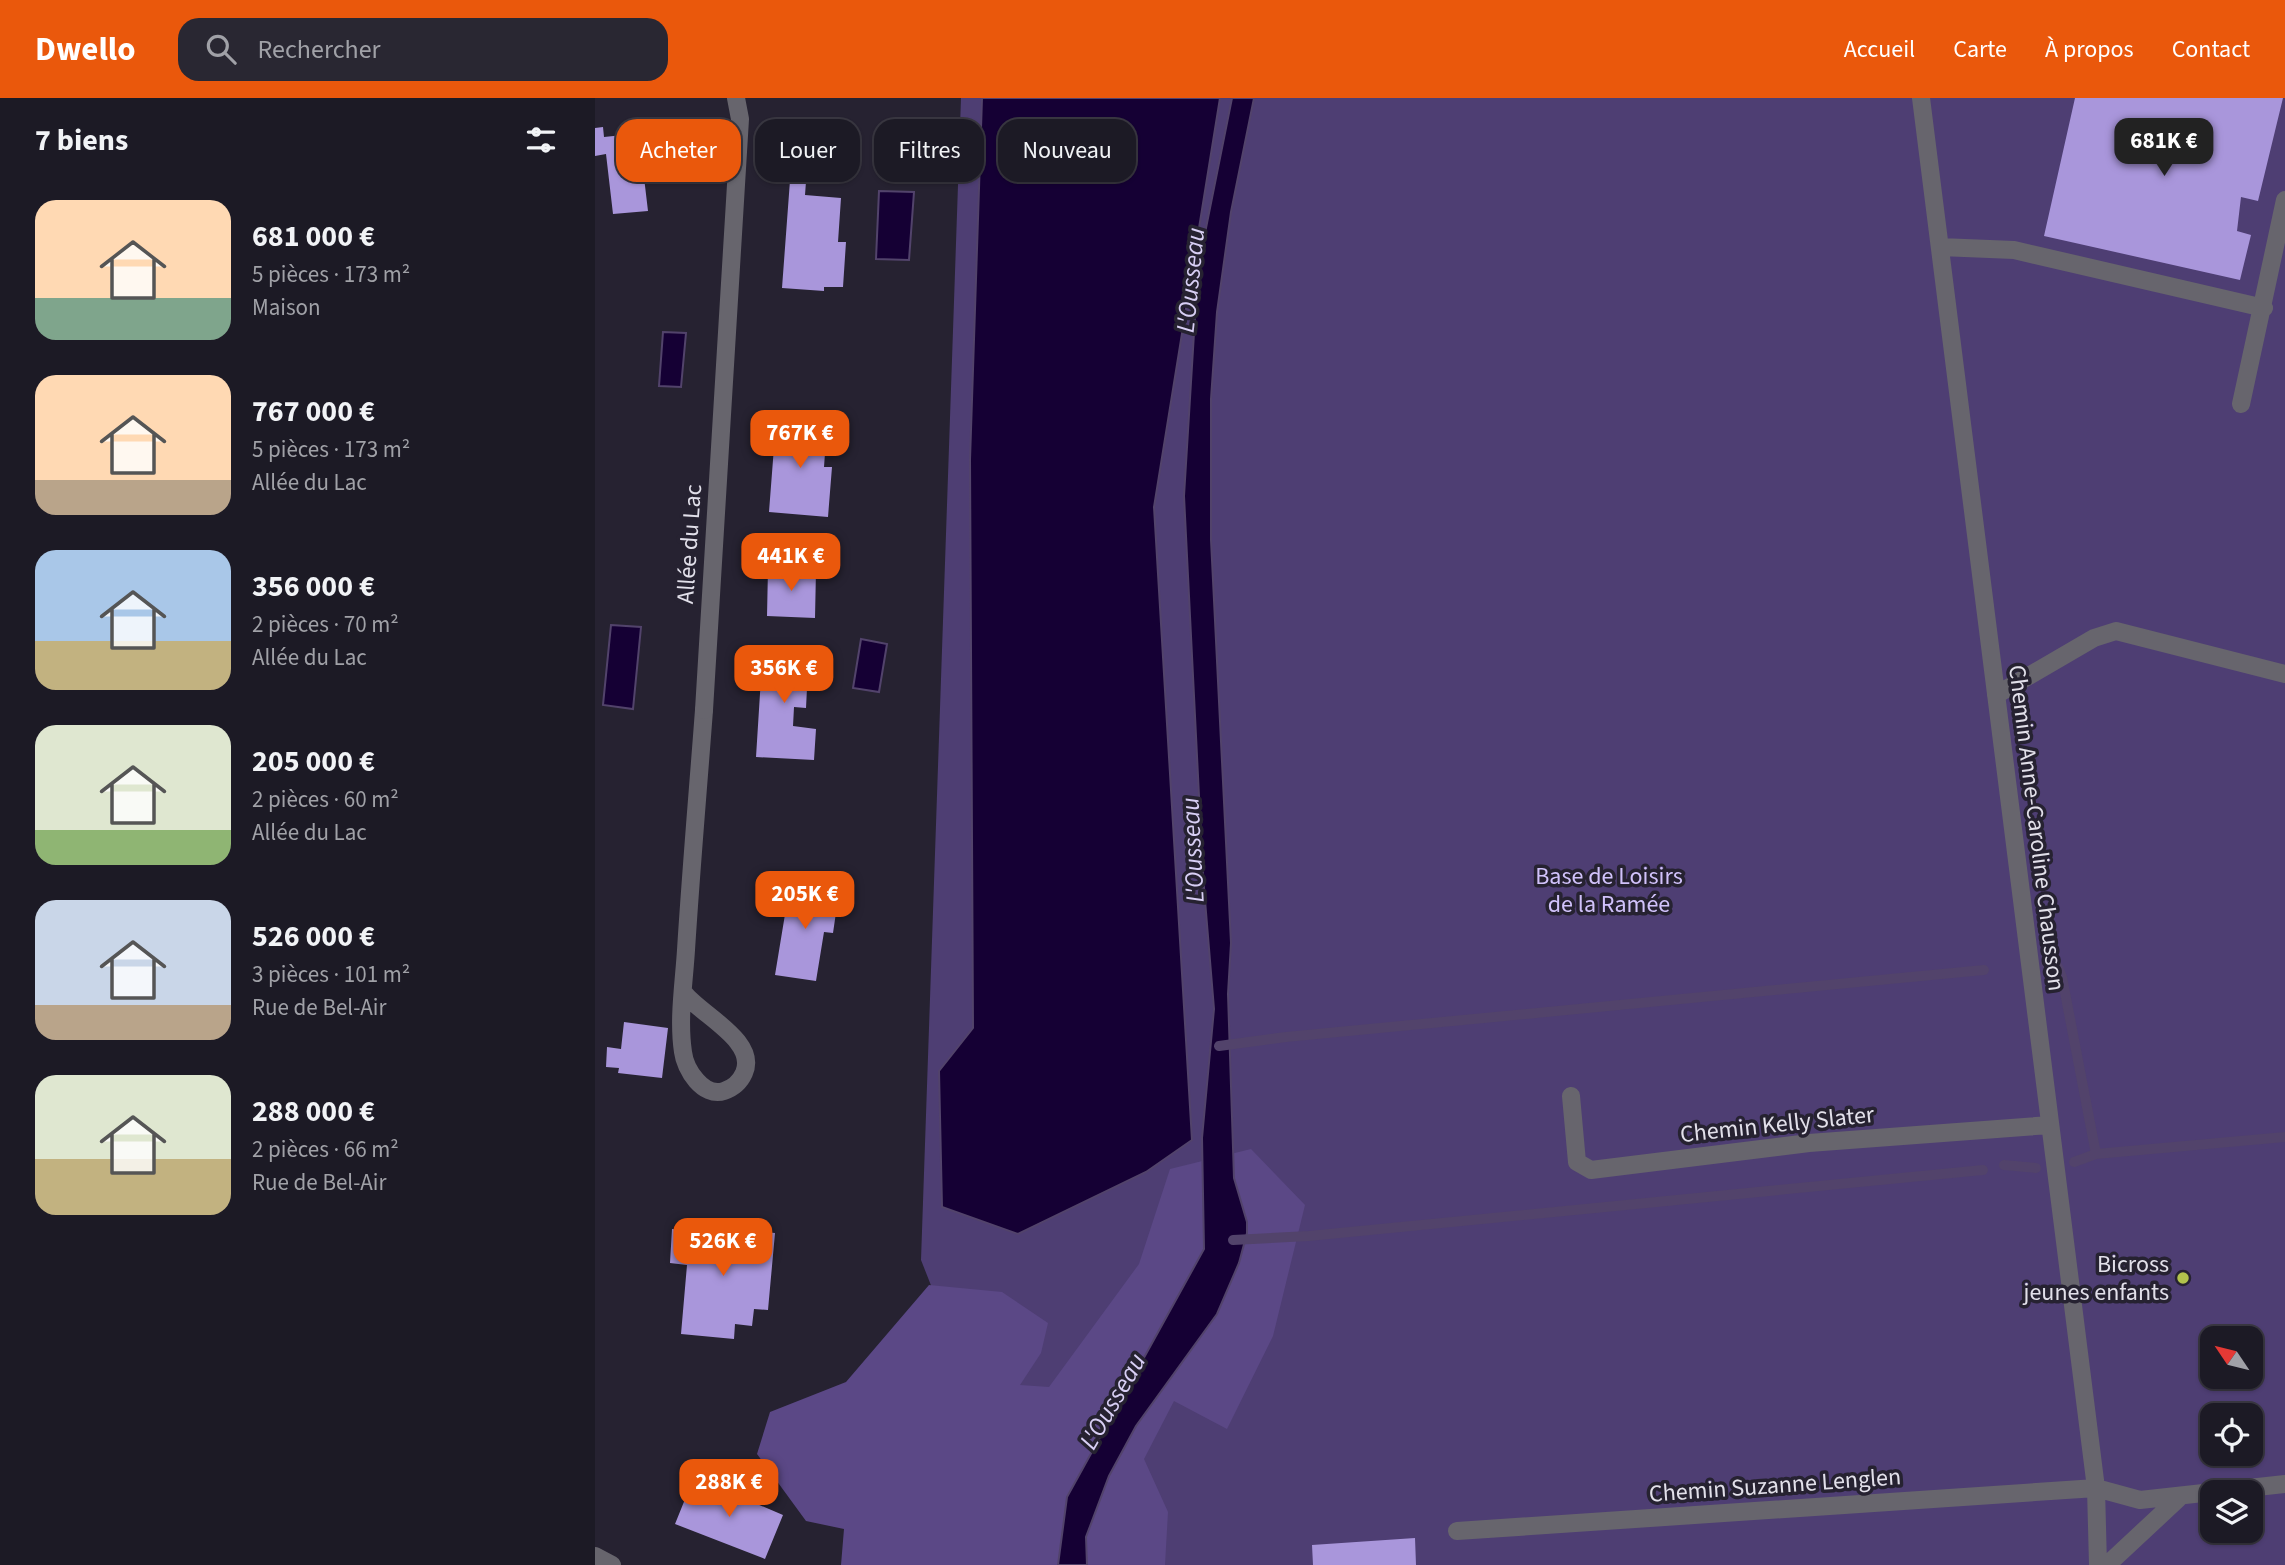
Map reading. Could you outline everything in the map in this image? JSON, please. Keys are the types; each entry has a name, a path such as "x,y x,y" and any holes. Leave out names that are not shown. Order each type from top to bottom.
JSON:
{"street":[{"name":"Allée du Lac","path":"684,993 701,1012 733,1036 745,1053 744,1072 738,1083 721,1092 701,1085 687,1066 681,1031 740,119 736,98"},
{"name":"Chemin Anne-Caroline Chausson","path":"1921,98 2096,1488 2098,1565"},
{"path":"2241,404 2264,308 2285,200"},
{"path":"1940,247 2014,250 2264,308"},
{"path":"1996,695 2094,638 2116,631 2285,674"},
{"name":"Chemin Kelly Slater","path":"1571,1096 1577,1162 1591,1170 1809,1143 2050,1125"},
{"name":"Chemin Suzanne Lenglen","path":"1457,1531 2096,1488 2140,1500 2285,1484"},
{"path":"2107,1565 2180,1497"},
{"path":"595,1556 612,1565"}],"green space":[{"name":"Base de Loisirs de la Ramée","path":"961,98 2285,98 2285,1565 1024,1565 1032,1542 921,1260 958,182 984,182 984,119 960,119"}],"shaded area":[{"path":"1251,1149 1305,1205 1273,1336 1227,1429 1174,1401 1144,1459 1168,1512 1165,1565 841,1565 844,1529 806,1521 757,1454 770,1412 846,1382 929,1285 1002,1292 1048,1323 1041,1353 1020,1385 1049,1387 1139,1264 1170,1169"}],"water":[{"name":"L'Ousseau","path":"982,98 1220,98 1154,507 1192,1140 1146,1172 1018,1234 942,1207 939,1071 973,1028 970,460 979,182 984,182 984,119 981,119"},
{"path":"1232,98 1254,98 1231,212 1217,312 1211,399 1211,540 1231,943 1228,994 1234,1178 1247,1222 1247,1233 1239,1263 1217,1314 1136,1426 1109,1476 1086,1537 1087,1565 1058,1565 1067,1497 1204,1249 1202,1138 1214,1009 1203,876 1184,496 1198,268"},
{"path":"879,191 914,192 909,260 876,259"},
{"path":"663,332 686,333 681,387 659,386"},
{"path":"611,625 641,627 633,709 603,705"},
{"path":"861,639 887,644 879,692 853,688"}],"building":[{"path":"2075,98 2283,98 2258,201 2241,197 2237,231 2251,235 2240,280 2044,236"},
{"path":"603,127 604,137 616,136 616,182 645,182 648,211 613,214 606,154 595,156 595,128"},
{"path":"790,182 806,182 805,195 841,198 838,242 846,242 843,287 824,287 824,291 782,288"},
{"path":"776,421 827,425 824,467 832,467 828,517 769,512"},
{"path":"768,568 816,570 815,618 767,616"},
{"path":"763,646 809,649 806,708 794,707 793,726 816,729 814,760 756,757"},
{"path":"790,884 839,892 833,933 824,932 816,981 775,975"},
{"path":"624,1022 668,1028 662,1078 618,1073 619,1068 606,1067 607,1047 621,1049"},
{"path":"707,1227 775,1233 768,1310 754,1309 752,1326 735,1324 734,1339 681,1334 687,1265 670,1263 672,1229 707,1232"},
{"path":"694,1477 783,1515 765,1559 675,1524"},
{"path":"1415,1538 1416,1565 1313,1565 1312,1545"}],"waterway":[{"path":"2046,964 2058,967 2062,977 2096,1154 2285,1137"},
{"path":"1219,1046 1286,1037 1984,970"},
{"path":"2074,1162 2096,1154"},
{"path":"2004,1165 2036,1168"},
{"path":"1233,1240 1309,1236 1983,1170"}],"place":[{"name":"Bicross jeunes enfants","path":"2183,1278"}]}
